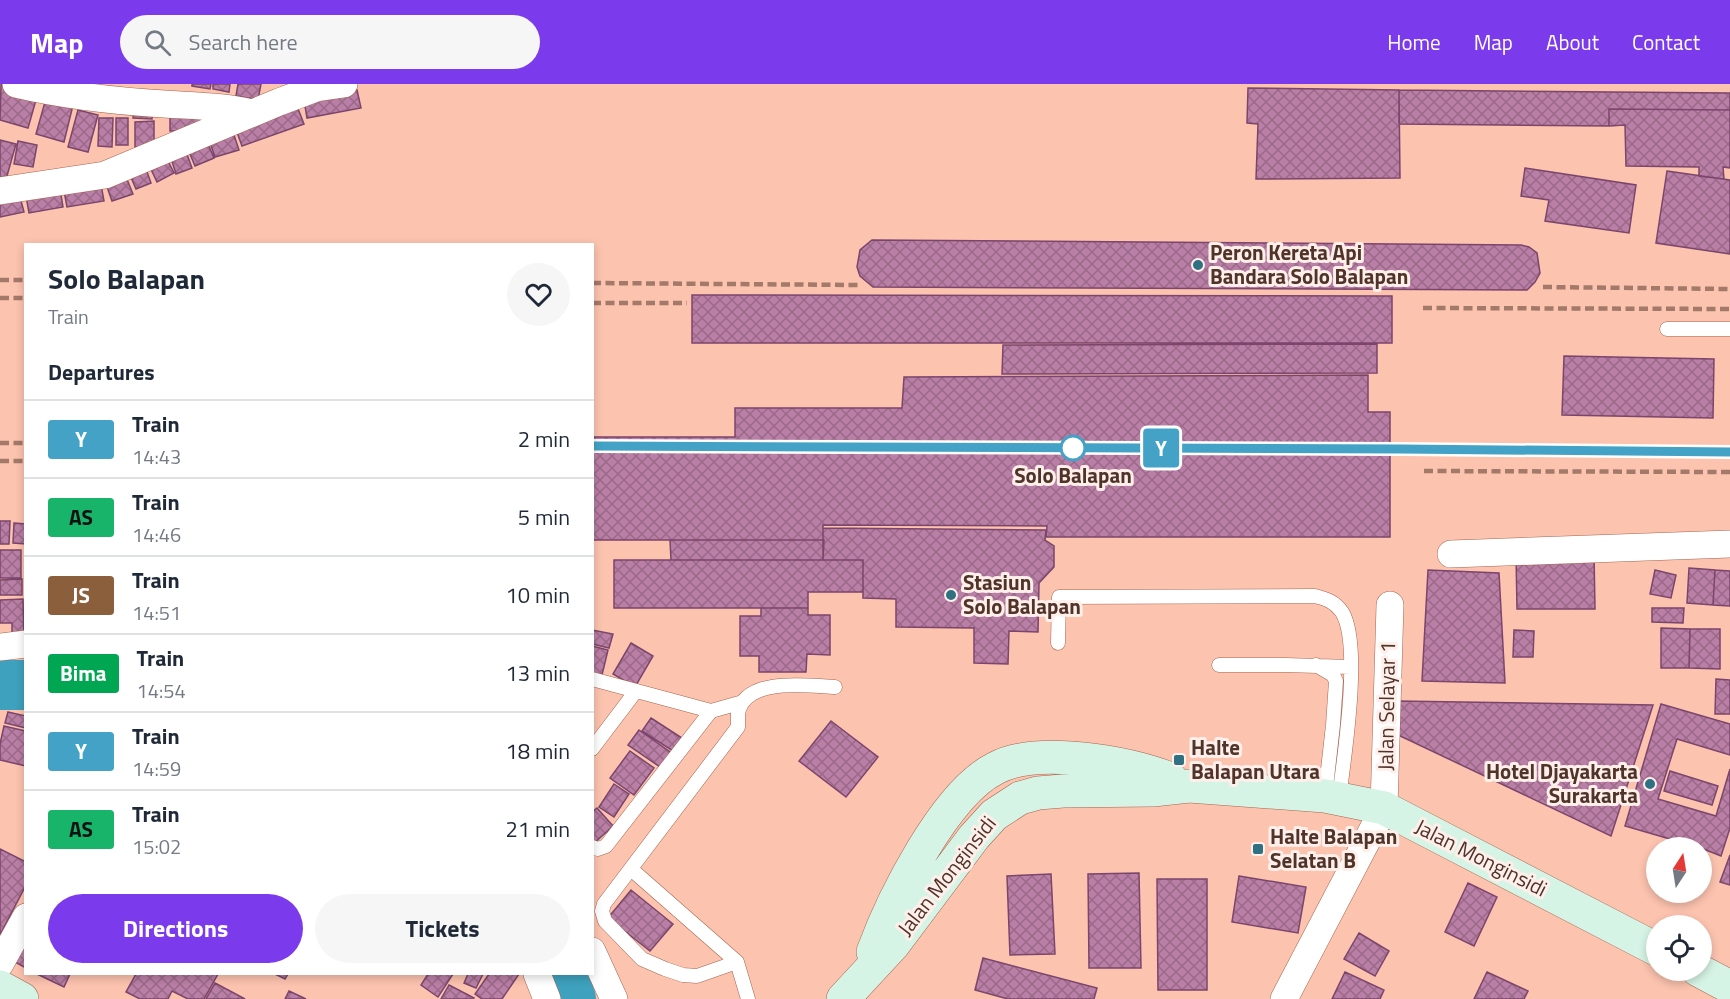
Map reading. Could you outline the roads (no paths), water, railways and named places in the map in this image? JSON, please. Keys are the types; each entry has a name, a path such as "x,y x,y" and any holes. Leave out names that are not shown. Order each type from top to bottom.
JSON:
{"main road":[{"name":"Jalan Monginsidi","path":"853,989 894,902 935,831 963,793 979,777 1013,760 1044,757 1119,764 1162,775 1189,786"},
{"name":"Jalan Monginsidi","path":"853,989 893,945 956,860 994,815 1020,798 1038,793 1189,786 1332,797 1384,808 1646,944"},
{"path":"963,793 994,815"},
{"path":"1712,977 1730,987"},
{"path":"0,987 22,999"}],"street":[{"path":"16,84 98,97 163,104 229,107 252,113"},
{"path":"0,191 105,175 252,113 278,93 344,84"},
{"path":"1451,554 1730,544"},
{"name":"Jalan Selayar 1","path":"1384,808 1390,605"},
{"path":"0,647 24,644"},
{"path":"1284,999 1384,808"},
{"path":"0,964 24,921"},
{"path":"594,955 614,999"},
{"path":"537,975 547,999"}],"lane":[{"path":"1667,329 1730,329"},
{"path":"1058,644 1059,597 1315,596 1331,600 1343,613 1348,629 1351,668 1346,747 1332,797"},
{"path":"1220,665 1351,668"},
{"path":"1316,666 1333,675 1336,681 1332,797"},
{"path":"594,680 711,711 743,702"},
{"path":"737,962 697,976 665,969 642,958 605,921 602,912 604,904 738,727 738,711 750,695 765,687 836,687"},
{"path":"594,746 636,691"},
{"path":"594,848 598,849 606,846 711,711"},
{"path":"631,869 737,962 748,999"}],"waterway":[{"path":"0,685 24,685"},
{"path":"563,975 571,999"}],"railway":[{"path":"0,280 24,280"},
{"path":"594,283 858,285"},
{"path":"1543,287 1730,289"},
{"path":"0,298 24,298"},
{"path":"594,303 687,303"},
{"path":"1423,308 1730,309"},
{"path":"0,443 24,443"},
{"path":"1425,449 1730,452"},
{"path":"0,461 24,461"},
{"path":"1424,471 1730,472"}],"train":[{"name":"Y","path":"594,446 1730,452"}],"place":[{"name":"Peron Kereta Api Bandara Solo Balapan","path":"1198,265"},
{"name":"Solo Balapan","path":"1073,448"},
{"name":"Stasiun Solo Balapan","path":"951,595"},
{"name":"Halte Balapan Utara","path":"1179,760"},
{"name":"Hotel Djayakarta Surakarta","path":"1650,784"},
{"name":"Halte Balapan Selatan B","path":"1258,849"}]}
